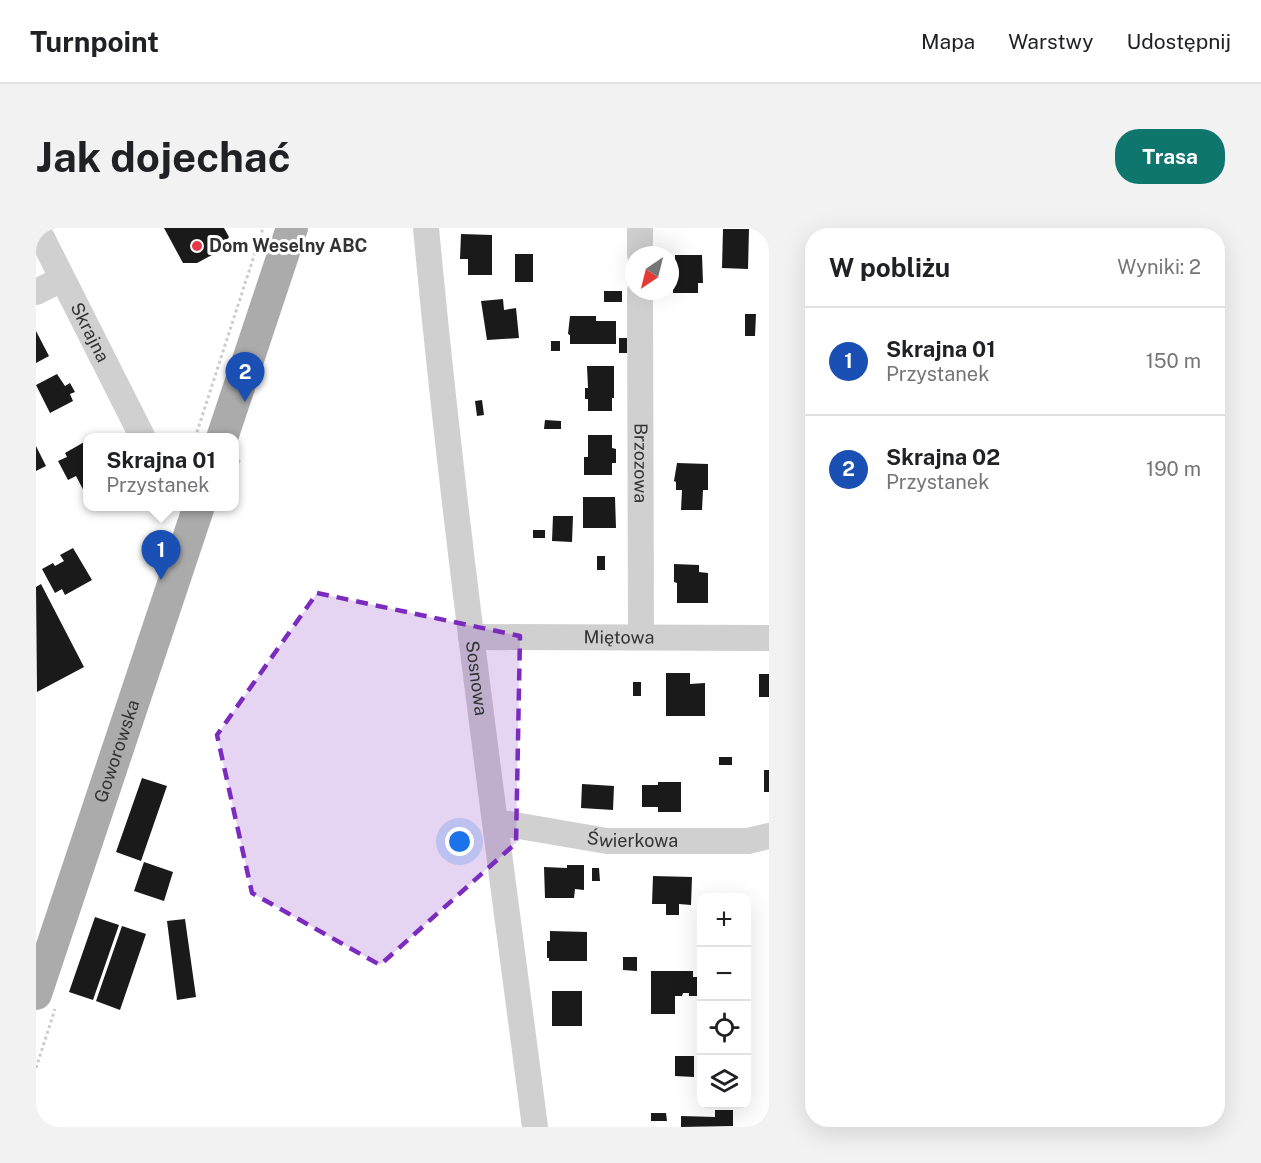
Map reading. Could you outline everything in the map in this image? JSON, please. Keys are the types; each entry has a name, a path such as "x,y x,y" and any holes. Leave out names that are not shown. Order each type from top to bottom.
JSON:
{"main road":[{"path":"235,433 292,228"},
{"name":"Goworowska","path":"36,994 198,511"}],"street":[{"name":"Skrajna","path":"37,228 140,433"},
{"name":"Sosnowa","path":"426,228 437,346 471,637 535,1127"},
{"path":"640,228 640,246"},
{"path":"36,292 62,279"},
{"name":"Brzozowa","path":"640,300 641,636"},
{"name":"Miętowa","path":"471,637 769,638"},
{"name":"Świerkowa","path":"495,822 607,841 748,841 769,836"}],"path":[{"path":"197,433 263,228"}],"highlighted area":[{"path":"317,593 520,636 516,843 380,965 252,893 217,735"}],"building":[{"name":"Dom Weselny ABC","path":"164,228 224,228 229,237 212,255 197,263 183,263"},
{"path":"723,229 749,229 748,269 722,268"},
{"path":"461,234 492,235 492,275 468,275 468,259 460,259"},
{"path":"515,254 533,254 533,282 515,282"},
{"path":"679,255 702,255 703,283 698,283 698,293 679,293"},
{"path":"604,291 622,291 622,302 604,302"},
{"path":"503,299 504,310 516,308 519,338 487,340 481,301"},
{"path":"745,314 756,314 755,336 745,336"},
{"path":"570,316 596,316 596,321 616,321 616,344 570,344 568,334"},
{"path":"36,331 49,356 36,363"},
{"path":"619,338 627,338 627,353 619,353"},
{"path":"551,341 560,341 560,351 551,351"},
{"path":"587,366 614,366 612,411 588,411 588,399 585,399 585,388 588,388"},
{"path":"57,374 65,386 70,383 75,392 70,394 73,401 50,413 36,385"},
{"path":"482,400 484,415 477,416 475,401"},
{"path":"545,420 561,421 561,429 544,429"},
{"path":"588,435 612,435 612,448 616,449 616,463 612,463 612,475 584,475 584,457 588,457"},
{"path":"83,443 83,489 76,476 68,480 58,461 67,457 65,453"},
{"path":"36,446 46,466 36,471"},
{"path":"677,463 708,464 708,490 703,490 702,510 681,510 682,490 676,490 674,481"},
{"path":"583,497 615,497 616,528 583,528"},
{"path":"553,516 573,516 572,542 552,541"},
{"path":"533,530 545,530 545,538 533,538"},
{"path":"73,548 92,580 65,595 62,589 55,593 42,569 53,563 55,566 64,561 60,555"},
{"path":"597,556 605,556 605,570 597,570"},
{"path":"674,564 699,565 699,572 708,573 708,603 677,603"},
{"path":"41,584 84,667 37,692 36,587"},
{"path":"666,673 690,673 690,684 705,683 705,716 666,716"},
{"path":"759,674 769,674 769,697 759,697"},
{"path":"633,682 641,682 641,696 633,696"},
{"path":"719,757 732,757 732,765 719,765"},
{"path":"764,770 769,770 769,792 764,792"},
{"path":"142,778 167,786 141,861 116,852"},
{"path":"658,782 681,782 681,812 658,812 658,807 642,807 642,785 658,785"},
{"path":"582,784 614,786 613,810 581,808"},
{"path":"144,862 173,872 164,901 134,891"},
{"path":"567,865 584,865 584,890 575,889 574,898 545,898 544,867 567,868"},
{"path":"592,868 599,868 600,881 592,881"},
{"path":"653,876 692,877 691,905 679,904 679,915 666,915 666,904 652,904"},
{"path":"95,917 119,925 93,1000 69,992"},
{"path":"185,919 196,997 177,1000 167,921"},
{"path":"122,926 146,934 120,1010 96,1001"},
{"path":"550,931 587,932 587,961 549,961 547,941 550,941"},
{"path":"623,957 637,957 637,971 623,970"},
{"path":"651,971 693,971 693,977 697,977 697,996 683,993 682,996 675,996 675,1014 651,1014"},
{"path":"552,991 582,991 582,1026 552,1026"},
{"path":"675,1056 694,1056 694,1077 675,1076"},
{"path":"715,1110 733,1110 733,1126 681,1127 681,1116 715,1117"},
{"path":"651,1113 666,1113 667,1121 651,1121"}],"place":[{"name":"Dom Weselny ABC","path":"197,246"},
{"name":"Skrajna 02","path":"245,402"},
{"name":"Skrajna 01","path":"161,580"}]}
